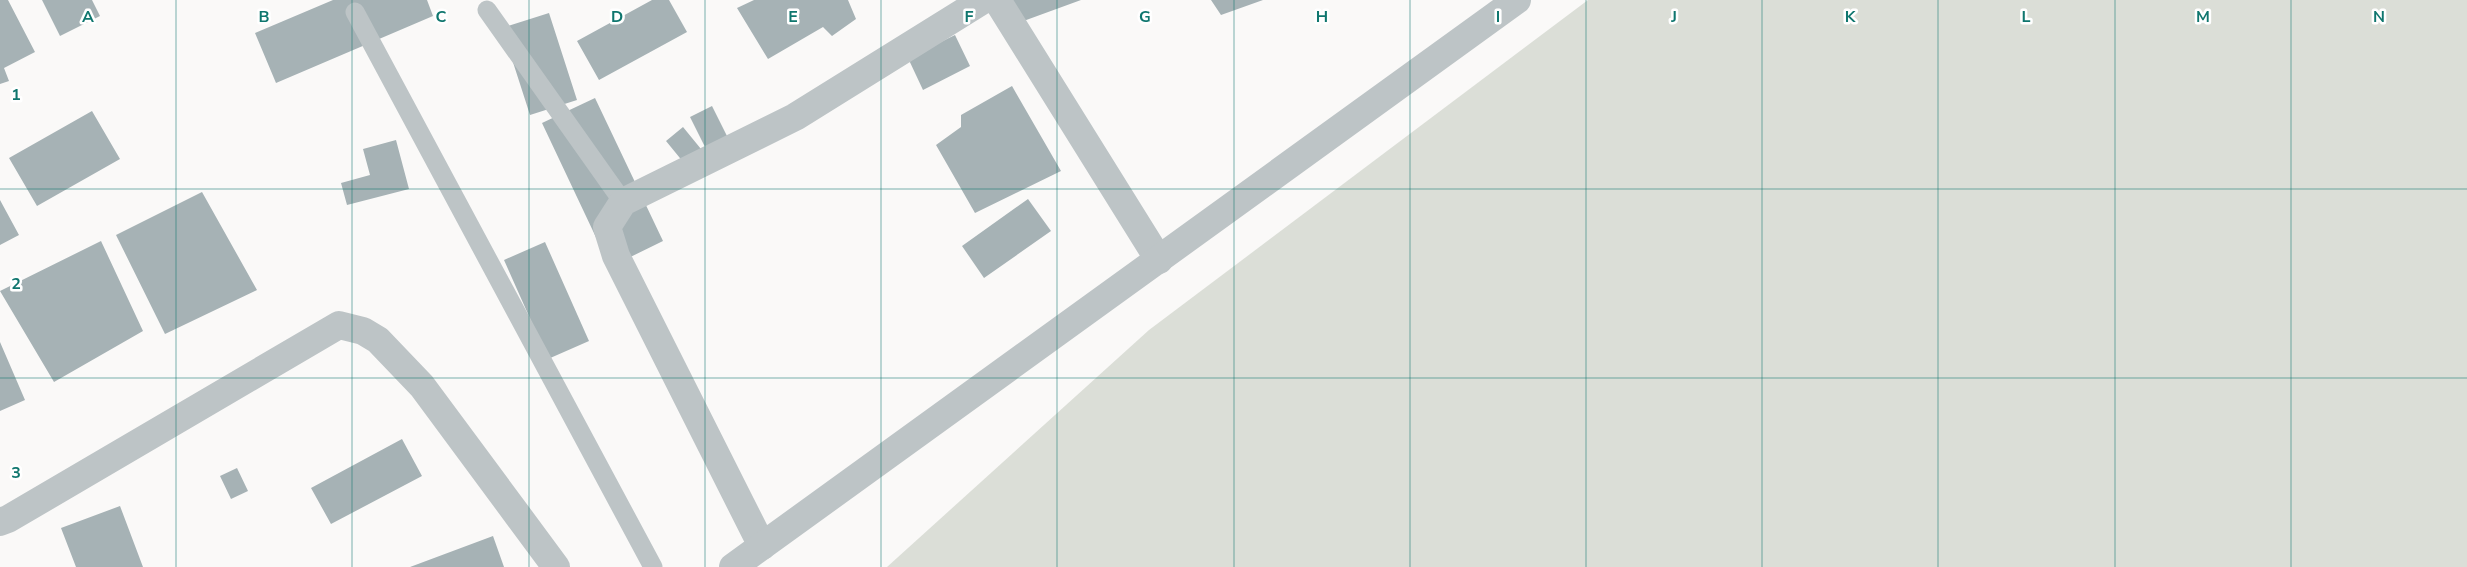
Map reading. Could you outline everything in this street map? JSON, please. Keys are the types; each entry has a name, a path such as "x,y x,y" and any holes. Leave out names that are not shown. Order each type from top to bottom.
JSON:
{"street":[{"path":"762,546 616,256 607,227 623,202 795,117 982,0"},
{"path":"997,0 1160,260"},
{"path":"734,567 1160,260 1511,2"},
{"path":"0,522 339,325 363,330 378,340 422,386 556,567"}],"lane":[{"path":"488,10 623,202"},
{"path":"355,12 653,567"}],"shaded area":[{"path":"1588,0 2467,0 2467,567 887,567 1149,330"}],"building":[{"path":"0,0 8,0 35,52 4,68 9,81 0,84"},
{"path":"42,0 92,0 100,16 60,36"},
{"path":"333,0 427,0 433,16 276,83 255,33"},
{"path":"652,0 669,0 687,32 599,80 577,41"},
{"path":"754,0 848,0 856,19 832,36 823,27 768,59 737,8"},
{"path":"997,0 1081,0 1007,27"},
{"path":"1211,0 1263,0 1221,15"},
{"path":"549,13 577,100 530,115 502,28"},
{"path":"955,35 970,66 923,90 908,58"},
{"path":"1012,86 1061,171 975,213 936,145 961,127 961,115"},
{"path":"595,98 663,241 610,267 542,123"},
{"path":"712,106 730,142 708,153 690,117"},
{"path":"92,111 120,159 37,206 9,158"},
{"path":"683,127 710,160 693,174 666,141"},
{"path":"396,140 409,189 347,205 341,183 370,175 363,149"},
{"path":"202,192 257,290 165,334 116,235"},
{"path":"1028,199 1051,231 984,278 962,246"},
{"path":"0,200 19,235 0,245"},
{"path":"101,241 143,331 54,382 0,291"},
{"path":"545,242 589,341 548,359 504,260"},
{"path":"0,342 25,400 0,411"},
{"path":"402,439 422,476 331,524 311,488"},
{"path":"237,468 248,491 231,499 220,476"},
{"path":"120,506 143,567 76,567 61,528"},
{"path":"493,536 504,567 410,567"}]}
